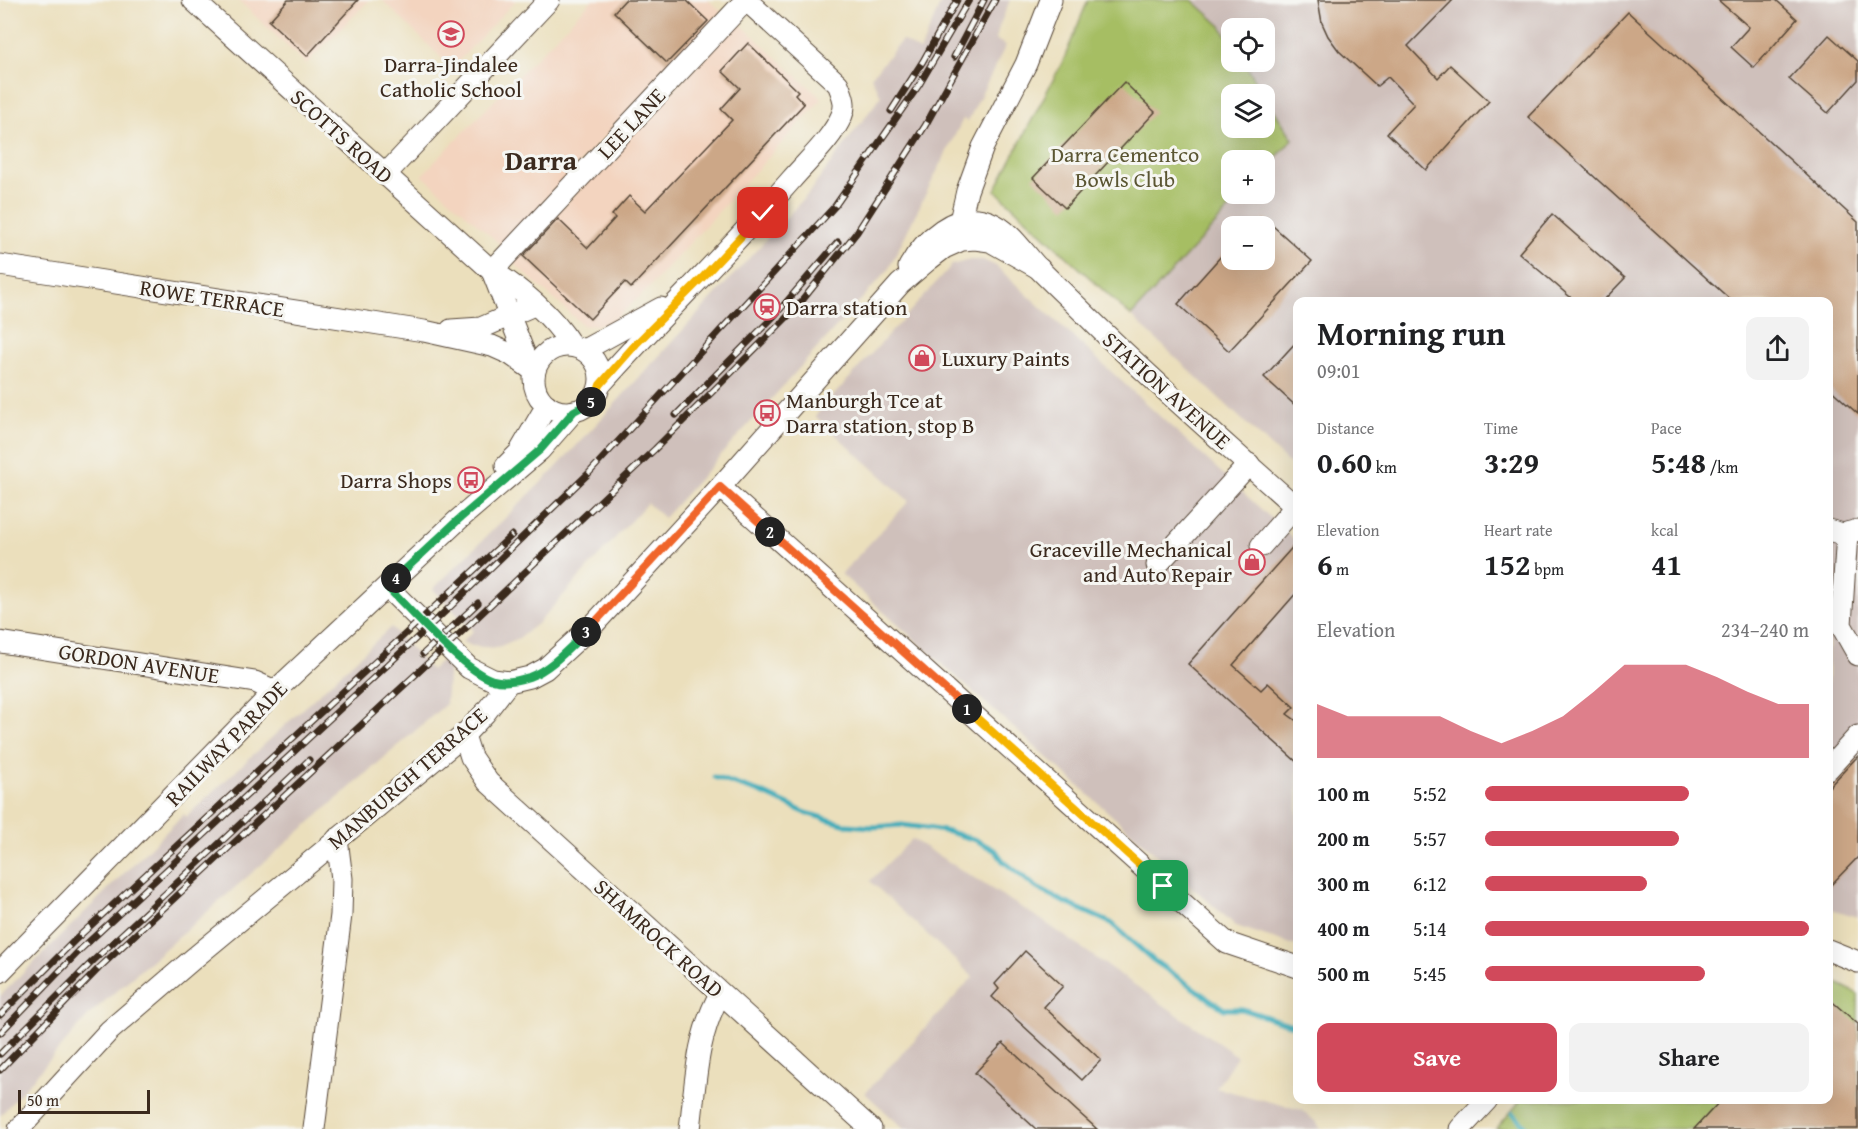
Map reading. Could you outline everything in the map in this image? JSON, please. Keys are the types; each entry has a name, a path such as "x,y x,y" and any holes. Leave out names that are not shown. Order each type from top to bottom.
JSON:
{"street":[{"name":"SCOTTS ROAD","path":"193,0 492,271 506,280 534,305 577,347"},
{"path":"385,175 549,0"},
{"path":"600,385 636,344 763,213 834,130 843,113 844,99 838,84 746,0"},
{"name":"LEE LANE","path":"492,271 746,0"},
{"path":"387,587 470,668 493,680 509,682 530,677 560,656 595,623 720,487 900,284 914,258 927,242 955,230 983,147 1026,63 1051,0"},
{"name":"STATION AVENUE","path":"955,230 975,219 1004,230 1126,355 1293,505"},
{"name":"ROWE TERRACE","path":"0,265 424,331 492,346 510,354 532,373"},
{"name":"SCOTTS ROAD","path":"492,271 532,373"},
{"path":"577,347 683,296"},
{"name":"ROWE TERRACE","path":"424,331 481,328 534,305"},
{"path":"560,346 577,347 592,356 597,364 600,385 591,402 574,411 565,412 547,405 539,397 532,373 542,357 550,350 560,346"},
{"name":"RAILWAY PARADE","path":"458,520 519,453 547,405"},
{"name":"RAILWAY PARADE","path":"0,972 275,691 458,520 540,450 574,411"},
{"path":"1157,565 1249,464"},
{"path":"720,487 1227,943 1293,965"},
{"path":"1261,546 1293,511"},
{"path":"1845,531 1835,632 1858,655"},
{"name":"GORDON AVENUE","path":"0,642 255,682 275,691"},
{"name":"MANBURGH TERRACE","path":"19,1129 109,1031 337,838 464,735 486,713 509,682"},
{"name":"SHAMROCK ROAD","path":"464,735 471,757 488,782 871,1129"},
{"path":"1833,764 1858,736"},
{"path":"314,1129 341,915 342,879 337,838"},
{"path":"1833,952 1858,962"},
{"path":"690,1129 701,1036 709,1012 720,993"},
{"path":"1460,1129 1482,1104"}],"shaded area":[{"name":"Darra-Jindalee Catholic School","path":"238,0 369,0 306,64"},
{"name":"Darra-Jindalee Catholic School","path":"382,0 516,0 452,68"},
{"path":"592,0 708,0 722,12 502,246 422,175"},
{"path":"942,0 1010,0 996,40 1006,45 968,121 963,119 888,270 664,518 647,503 538,623 519,638 496,648 472,646 462,642 473,631 433,589 555,469 808,194 881,96 871,77 902,40 920,51"},
{"path":"1192,0 1858,0 1858,917 1833,910 1833,297 1293,297 1293,467 1131,316 1221,218 1221,270 1275,270 1275,216 1223,216 1234,204 1275,204 1275,159 1292,139 1275,112 1275,84 1258,84 1250,72 1275,72 1275,18 1221,18 1221,26"},
{"path":"738,22 822,99 644,293 615,319 605,324 584,326 511,261"},
{"path":"969,260 983,260 996,266 1293,538 1293,945 1236,926 841,574 909,501 815,416 952,265"},
{"path":"391,627 431,670 444,658 449,664 446,704 91,1013 0,1116 0,996 184,814 186,817"},
{"path":"912,839 1040,919 1237,1056 1216,1088 1302,1110 1321,1129 904,1129 865,1093 973,977 870,881"}],"green space":[{"name":"Darra Cementco Bowls Club","path":"1088,0 1192,0 1221,26 1221,72 1250,72 1258,84 1221,84 1221,138 1275,138 1275,112 1293,139 1275,159 1275,150 1221,150 1221,204 1234,204 1131,316 995,190 1064,59"},
{"path":"1833,981 1858,994 1858,1129 1496,1129 1518,1104 1833,1104"}],"building":[{"name":"Darra-Jindalee Catholic School","path":"288,0 358,0 307,56 269,21"},
{"path":"625,0 686,0 708,21 667,63 614,12"},
{"path":"1318,0 1453,0 1408,46 1438,78 1450,65 1489,101 1426,170 1387,133 1414,104 1388,77 1377,86 1339,51 1322,23"},
{"path":"1718,0 1776,0 1797,19 1754,68 1731,47 1749,27"},
{"path":"1628,12 1858,222 1858,414 1833,392 1833,297 1727,297 1528,117"},
{"path":"1829,35 1858,61 1858,80 1828,113 1789,79"},
{"path":"748,43 798,91 795,94 804,104 631,288 625,282 590,319 523,256 558,219 588,248 615,218 612,215 629,196 645,211 732,120 721,109 740,88 722,71"},
{"path":"1124,82 1155,112 1065,208 1033,178"},
{"path":"1552,214 1625,278 1607,297 1570,297 1519,253"},
{"path":"1275,228 1312,261 1229,351 1178,304 1221,256 1221,270 1275,270"},
{"path":"1293,345 1293,403 1264,377"},
{"path":"1293,547 1293,597 1233,665 1261,690 1268,683 1293,706 1287,714 1293,718 1293,758 1188,664"},
{"path":"1858,756 1858,857 1833,883 1833,783"},
{"path":"1025,951 1063,986 1044,1007 1101,1060 1082,1080 992,997 999,989 995,984"},
{"path":"1833,1002 1858,1024 1858,1129 1694,1129 1717,1104 1833,1104"},
{"path":"1003,1043 1097,1129 1036,1129 975,1073"}],"waterway":[{"path":"714,777 762,793 806,813 847,825 872,827 902,825 949,832 976,840 996,851 1003,861 1037,888 1111,923 1153,960 1224,1009 1242,1009 1293,1025"},
{"path":"1513,1113 1528,1129"}],"railway":[{"path":"891,111 923,61 957,0"},
{"path":"0,1033 81,949 450,607 589,473 835,206 919,85 969,0"},
{"path":"954,57 984,0"},
{"path":"0,1070 99,968 655,449 797,307 857,232 925,126 995,0"},
{"path":"676,415 776,314 838,242"},
{"path":"0,1015 74,941 512,535"},
{"path":"423,654 478,603"},
{"path":"0,1054 93,961 309,760"}],"place":[{"name":"Darra-Jindalee Catholic School","path":"451,34"},
{"name":"Darra station","path":"767,307"},
{"name":"Luxury Paints","path":"922,358"},
{"name":"Manburgh Tce at Darra station, stop B","path":"767,413"},
{"name":"Darra Shops","path":"471,480"},
{"name":"Graceville Mechanical and Auto Repair","path":"1252,562"}],"district":[{"name":"Darra","path":"541,160"}],"route":[{"path":"763,213 636,344 600,385 591,402 574,411 540,450 458,520 387,587 470,668 493,680 509,682 530,677 560,656 595,623 720,487 1163,886"}]}
